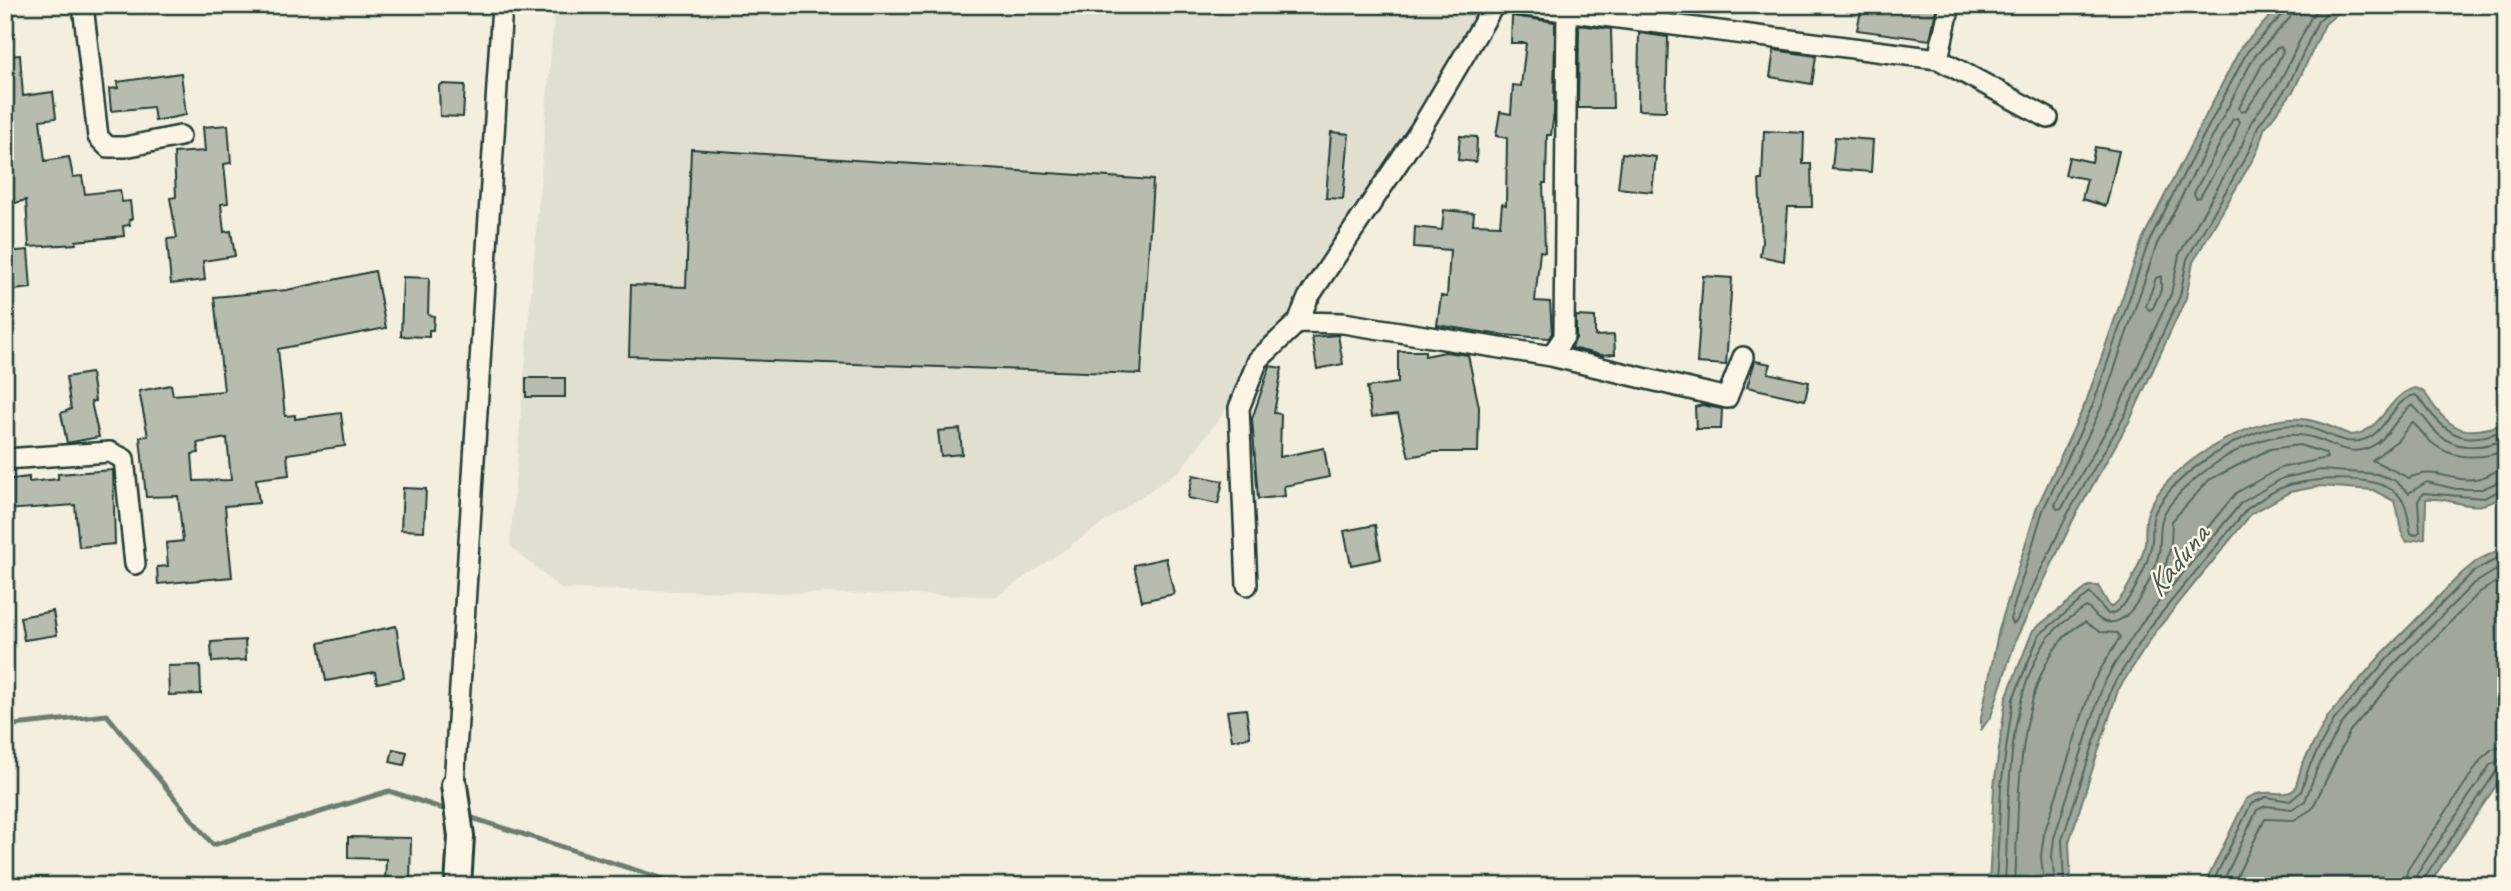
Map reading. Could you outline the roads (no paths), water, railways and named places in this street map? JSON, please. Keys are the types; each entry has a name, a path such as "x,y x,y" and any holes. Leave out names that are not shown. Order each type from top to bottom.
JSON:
{"street":[{"path":"83,5 98,136 108,147 125,147 180,136"},
{"path":"458,886 461,836 454,785 502,5"},
{"path":"1247,585 1239,408 1258,360 1298,322 1308,298 1420,130 1494,5"},
{"path":"1517,5 1567,7 1938,58 2048,118"},
{"path":"1938,58 1950,5"},
{"path":"1551,356 1564,337 1567,7"},
{"path":"1298,322 1342,323 1551,356 1727,398 1743,357"},
{"path":"5,459 110,452 124,459 135,564"}],"water":[{"path":"2281,5 2347,5 2325,24 2294,90 2264,129 2257,152 2193,262 2186,298 2130,420 2074,518 2016,639 1991,716 1981,730 1981,718 1999,629 2037,507 2086,402 2143,238 2241,47"},
{"name":"Kaduna","path":"2415,388 2421,390 2439,413 2455,426 2472,431 2506,423 2506,493 2495,501 2475,506 2426,499 2425,538 2407,542 2394,501 2373,490 2321,486 2290,492 2251,514 2156,631 2118,690 2069,842 2071,886 1989,886 1994,786 2006,698 2033,630 2089,586 2098,586 2110,607 2115,604 2132,580 2140,560 2145,544 2148,512 2157,495 2172,477 2212,447 2259,425 2281,420 2307,420 2351,435 2362,432 2378,421 2397,398"},
{"path":"2506,546 2506,771 2428,886 2204,886 2246,799 2262,793 2285,793 2295,789 2302,765 2328,716 2382,654 2461,574 2478,560"}],"waterway":[{"path":"5,726 107,715 213,845 389,791 450,811"},
{"path":"466,816 685,886"}]}
